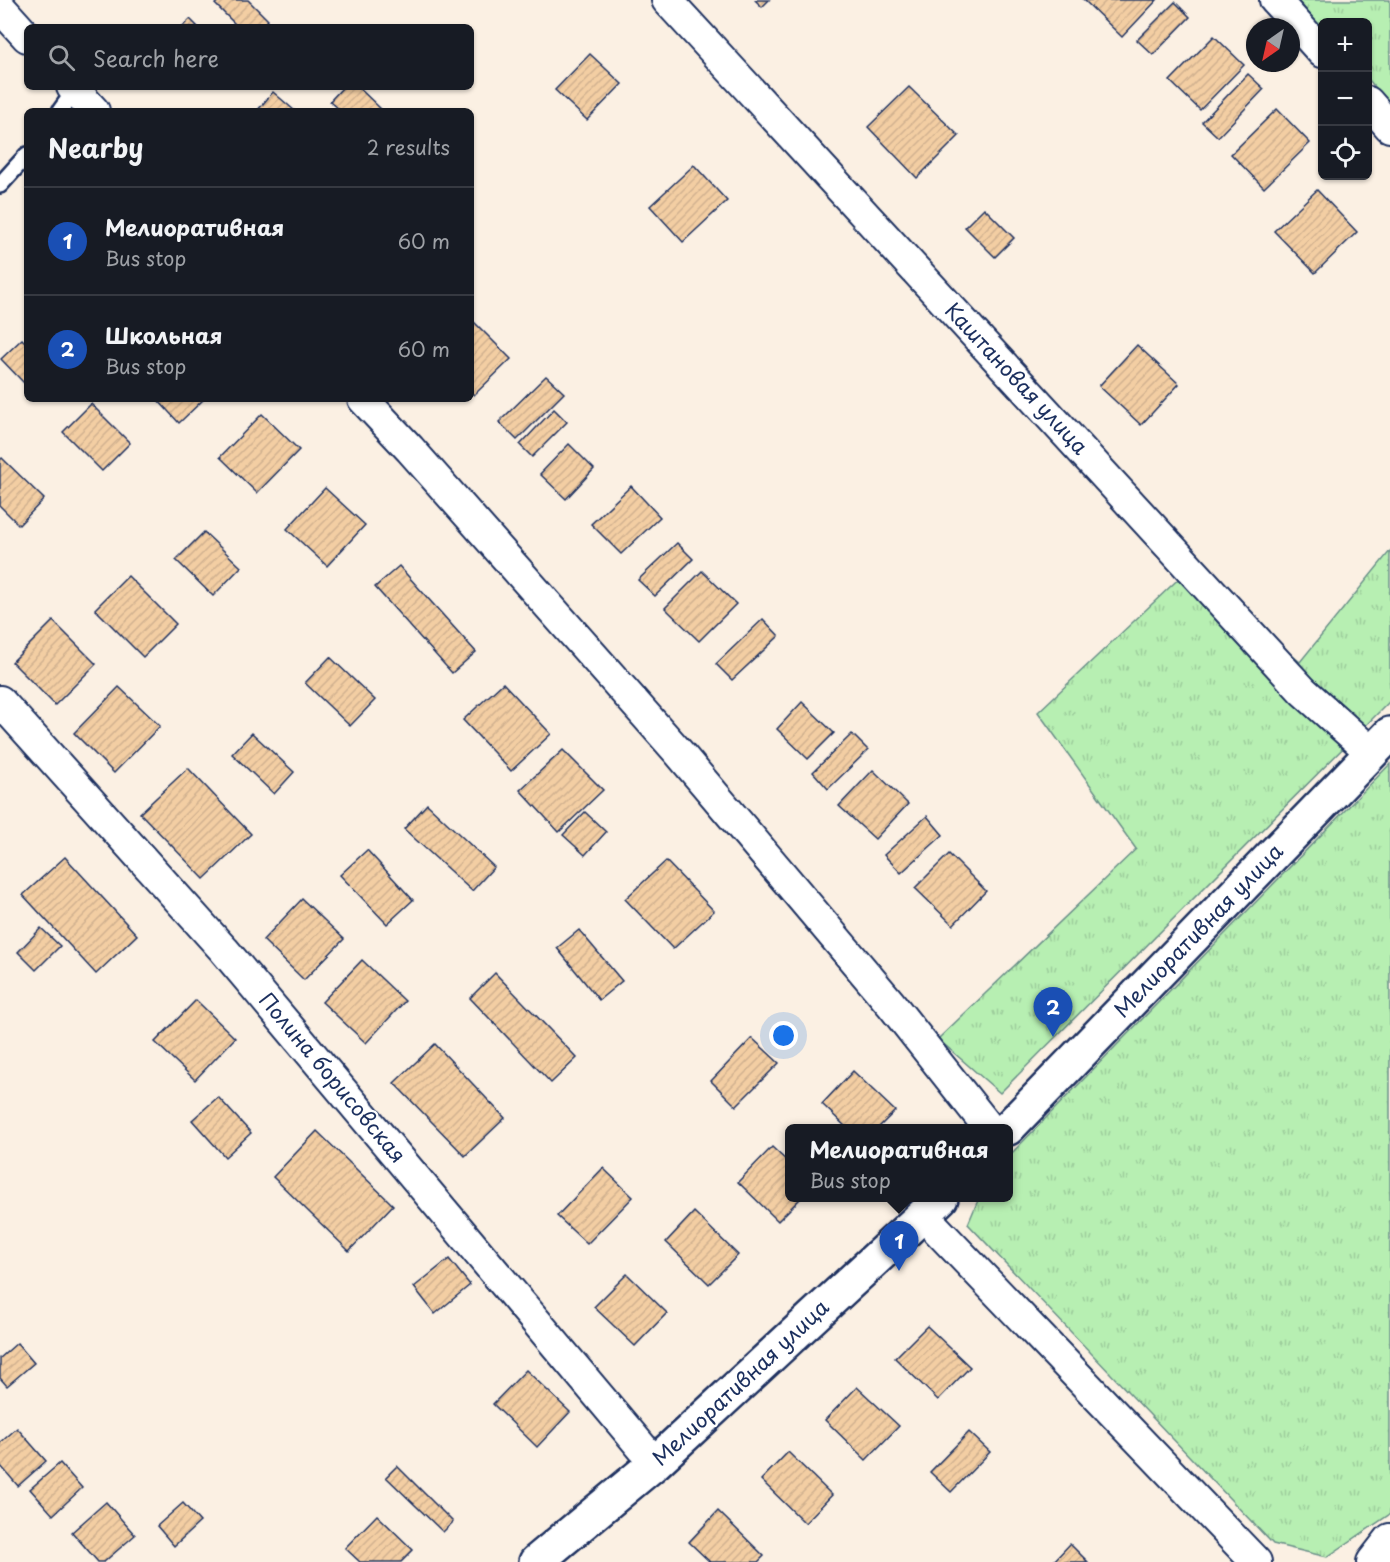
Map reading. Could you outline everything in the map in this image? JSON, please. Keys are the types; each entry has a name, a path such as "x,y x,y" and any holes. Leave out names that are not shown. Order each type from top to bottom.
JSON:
{"street":[{"name":"Каштановая улица","path":"667,0 1303,691 1381,743"},
{"path":"1275,0 1318,47"},
{"path":"0,8 24,34"},
{"path":"1372,107 1390,127"},
{"path":"366,402 680,754 891,1004 986,1124"},
{"name":"Полина борисовская","path":"0,701 224,950 655,1463"},
{"name":"Мелиоративная улица","path":"1012,1124 1381,743"},
{"name":"Мелиоративная улица","path":"536,1562 655,1463 932,1206"},
{"path":"932,1206 1256,1562"},
{"path":"1372,1562 1390,1539"}],"lane":[{"path":"0,185 24,158"}],"green space":[{"path":"1297,0 1390,0 1390,104 1372,84 1372,18 1318,18 1318,24"},
{"path":"1390,551 1390,701 1000,1093 938,1039 1136,849 1038,712 1190,568 1300,662"},
{"path":"1390,764 1390,1514 1327,1557 1273,1544 968,1224 977,1202 1013,1202 1013,1152"}],"building":[{"path":"220,0 248,0 268,20 264,24 235,24 215,4"},
{"path":"755,0 769,0 762,7"},
{"path":"1084,0 1157,0 1122,37"},
{"path":"1175,2 1190,17 1153,55 1137,40"},
{"path":"190,19 195,24 185,24"},
{"path":"1214,36 1244,65 1200,110 1170,81"},
{"path":"590,54 622,84 587,120 555,90"},
{"path":"1248,74 1264,89 1218,137 1202,122"},
{"path":"909,87 959,136 917,178 868,127"},
{"path":"340,90 361,90 380,108 338,108 330,101"},
{"path":"273,92 292,108 260,108"},
{"path":"1277,109 1310,143 1264,188 1231,154"},
{"path":"694,165 727,201 683,242 650,206"},
{"path":"1317,190 1357,232 1315,273 1274,231"},
{"path":"984,208 1014,238 995,257 965,227"},
{"path":"474,322 511,359 474,395"},
{"path":"22,339 24,341 24,383 1,359"},
{"path":"1137,345 1179,384 1141,425 1099,386"},
{"path":"546,376 564,393 517,440 499,422"},
{"path":"160,402 201,402 179,423"},
{"path":"91,404 130,443 102,471 63,432"},
{"path":"554,409 567,422 532,457 520,445"},
{"path":"262,414 299,450 257,493 220,457"},
{"path":"569,444 594,469 566,499 540,474"},
{"path":"2,458 44,499 19,525 0,506 0,460"},
{"path":"631,486 660,517 621,554 591,524"},
{"path":"325,488 365,525 327,566 287,529"},
{"path":"204,532 241,567 213,596 176,560"},
{"path":"677,543 693,559 655,596 638,580"},
{"path":"399,566 476,652 452,673 375,587"},
{"path":"702,571 736,604 699,641 665,608"},
{"path":"128,576 176,624 143,657 95,609"},
{"path":"763,619 779,636 732,680 716,664"},
{"path":"53,621 96,664 55,705 12,662"},
{"path":"330,657 375,700 350,726 305,683"},
{"path":"503,683 551,734 511,771 463,720"},
{"path":"119,687 160,726 114,773 74,733"},
{"path":"802,702 834,733 808,759 777,729"},
{"path":"252,733 294,772 274,794 232,754"},
{"path":"852,734 868,750 828,789 813,772"},
{"path":"563,750 603,790 559,832 520,790"},
{"path":"188,768 251,834 204,879 140,813"},
{"path":"873,770 908,804 875,839 839,806"},
{"path":"427,804 494,867 472,891 404,829"},
{"path":"585,812 606,832 585,855 563,835"},
{"path":"927,816 943,835 901,873 884,855"},
{"path":"367,850 413,900 387,924 340,875"},
{"path":"949,854 986,891 953,925 915,888"},
{"path":"65,857 137,935 96,974 23,895"},
{"path":"666,861 714,911 673,949 625,899"},
{"path":"302,899 344,939 304,980 263,940"},
{"path":"41,928 60,946 36,970 18,952"},
{"path":"579,930 622,981 599,1000 557,948"},
{"path":"362,960 405,1001 366,1043 322,1002"},
{"path":"495,973 577,1058 551,1083 470,998"},
{"path":"196,1000 235,1038 195,1080 155,1042"},
{"path":"752,1038 779,1063 736,1106 711,1081"},
{"path":"435,1044 505,1118 465,1156 394,1083"},
{"path":"853,1071 895,1111 882,1124 843,1124 822,1104"},
{"path":"218,1097 251,1133 225,1157 192,1120"},
{"path":"317,1131 393,1205 349,1251 273,1177"},
{"path":"772,1147 785,1159 785,1202 797,1202 778,1221 738,1182"},
{"path":"603,1168 633,1197 587,1244 557,1216"},
{"path":"694,1212 738,1255 709,1284 666,1242"},
{"path":"449,1259 470,1285 435,1314 414,1287"},
{"path":"627,1274 667,1313 635,1346 594,1307"},
{"path":"927,1326 970,1367 938,1400 895,1358"},
{"path":"17,1343 34,1363 7,1386 0,1378 0,1358"},
{"path":"526,1370 570,1412 537,1447 493,1404"},
{"path":"857,1387 899,1426 866,1460 825,1420"},
{"path":"17,1428 46,1461 18,1486 0,1465 0,1443"},
{"path":"969,1432 990,1452 951,1492 930,1472"},
{"path":"788,1452 832,1495 805,1523 761,1480"},
{"path":"60,1463 82,1488 53,1515 30,1489"},
{"path":"397,1466 453,1522 443,1532 386,1477"},
{"path":"106,1502 135,1535 104,1562 98,1562 72,1532"},
{"path":"183,1503 200,1522 174,1546 157,1526"},
{"path":"718,1511 764,1556 758,1562 710,1562 689,1542"},
{"path":"377,1515 413,1550 401,1562 360,1562 345,1548"},
{"path":"1070,1544 1088,1562 1053,1562"}],"place":[{"name":"Школьная","path":"1053,1037"},
{"name":"Мелиоративная","path":"899,1271"}]}
